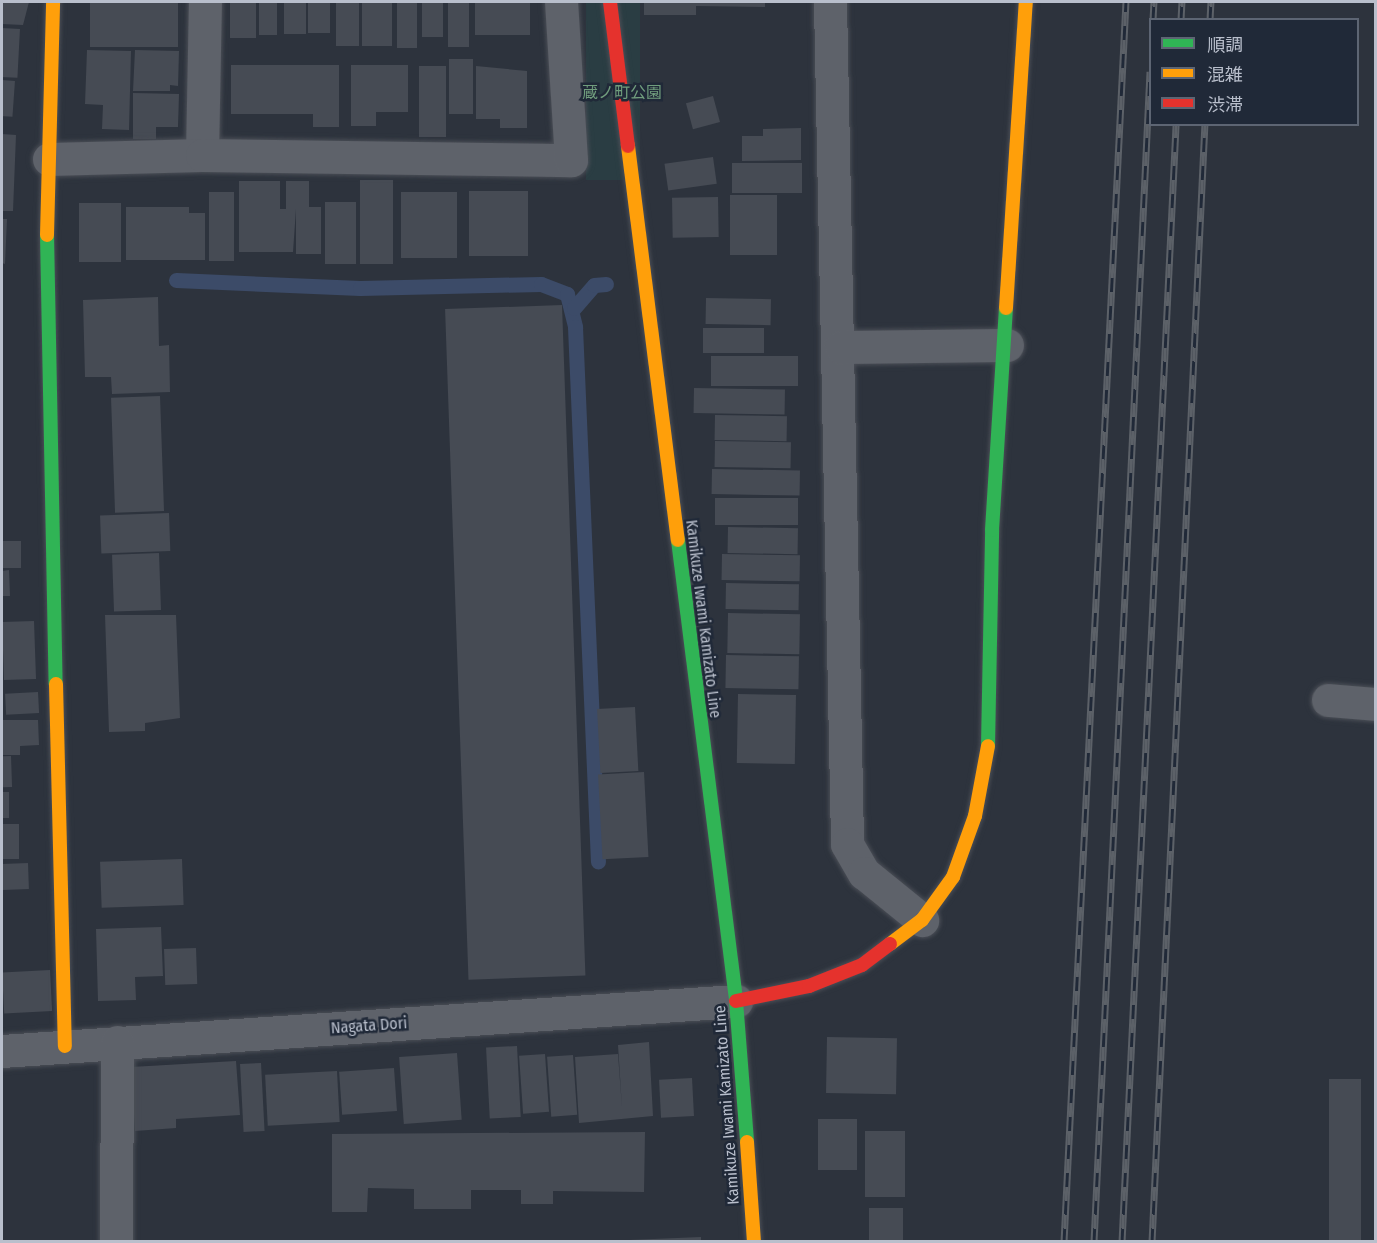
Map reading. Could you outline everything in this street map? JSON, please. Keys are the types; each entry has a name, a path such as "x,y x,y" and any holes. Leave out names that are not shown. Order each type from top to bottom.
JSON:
{"street":[{"path":"53,2 46,288 65,1046"},
{"path":"202,155 205,2"},
{"path":"49,159 202,155 571,160 561,2"},
{"name":"Kamikuze Iwami Kamizato Line","path":"610,2 736,1001 754,1242"},
{"path":"830,2 841,347 847,844 864,873 922,920"},
{"path":"736,1001 809,986 862,965 922,920 953,877 975,816 991,732 992,530 1007,345 1026,2"},
{"path":"841,347 1007,345"},
{"path":"1328,700 1376,704"},
{"name":"Nagata Dori","path":"2,1051 736,1001"},
{"path":"116,1242 117,1042"}],"green space":[{"name":"蔵ノ町公園","path":"586,2 640,2 640,180 586,180"}],"building":[{"path":"2,2 29,2 23,25 2,24"},
{"path":"90,2 178,2 178,47 90,47"},
{"path":"230,2 256,2 256,38 230,38"},
{"path":"259,2 277,2 277,35 259,35"},
{"path":"284,2 306,2 306,34 284,34"},
{"path":"308,2 330,2 330,33 308,33"},
{"path":"336,2 359,2 359,46 336,46"},
{"path":"362,2 392,2 392,46 362,46"},
{"path":"397,2 417,2 417,48 397,48"},
{"path":"422,2 443,2 443,37 422,37"},
{"path":"448,2 469,2 469,47 448,47"},
{"path":"475,2 530,2 530,35 475,35"},
{"path":"644,2 765,2 765,7 696,6 696,15 644,15"},
{"path":"2,28 20,29 17,78 2,77"},
{"path":"87,50 131,51 129,130 102,129 103,105 85,104"},
{"path":"135,50 179,51 178,86 170,85 170,91 133,91"},
{"path":"449,59 473,59 473,114 449,114"},
{"path":"231,65 339,65 339,127 313,127 313,114 231,114"},
{"path":"351,65 408,65 408,112 376,112 376,126 351,126"},
{"path":"419,66 446,66 446,137 419,137"},
{"path":"476,66 527,71 527,128 500,128 500,119 476,119"},
{"path":"2,80 15,81 12,117 2,116"},
{"path":"133,93 179,94 178,127 156,127 156,139 133,139"},
{"path":"713,96 720,122 693,129 686,103"},
{"path":"801,128 801,160 742,161 742,136 763,136 763,129"},
{"path":"2,134 16,135 13,211 2,211"},
{"path":"713,157 717,184 668,191 664,164"},
{"path":"732,163 802,163 802,193 732,193"},
{"path":"360,180 393,180 393,264 360,264"},
{"path":"239,181 280,181 280,209 286,209 286,181 309,181 309,207 321,207 321,254 296,254 296,209 293,252 239,252"},
{"path":"469,191 528,191 528,256 469,256"},
{"path":"209,192 234,192 234,261 209,261"},
{"path":"401,192 457,192 457,258 401,258"},
{"path":"730,195 777,195 777,255 730,255"},
{"path":"718,197 719,237 673,238 672,198"},
{"path":"325,202 356,202 356,264 325,264"},
{"path":"79,203 121,203 121,262 79,262"},
{"path":"126,207 189,207 189,213 205,213 205,260 126,260"},
{"path":"2,219 7,219 5,264 2,263"},
{"path":"158,297 159,346 169,345 170,392 112,394 111,377 85,377 83,300"},
{"path":"706,298 771,299 771,325 706,324"},
{"path":"562,305 585,976 468,980 445,309"},
{"path":"703,328 764,328 764,353 703,353"},
{"path":"711,356 798,356 798,386 711,386"},
{"path":"694,388 785,390 785,415 694,413"},
{"path":"160,396 164,511 115,513 111,398"},
{"path":"715,415 787,416 787,441 715,440"},
{"path":"715,441 791,442 791,468 715,467"},
{"path":"712,469 800,471 800,496 712,494"},
{"path":"715,498 798,498 798,525 715,525"},
{"path":"169,513 170,551 101,553 100,515"},
{"path":"728,527 798,528 798,554 728,553"},
{"path":"2,541 21,541 21,568 2,568"},
{"path":"159,553 161,610 114,612 112,555"},
{"path":"722,554 800,555 800,581 722,580"},
{"path":"9,570 10,596 2,596 2,571"},
{"path":"726,583 799,584 799,610 726,609"},
{"path":"728,613 800,614 799,654 727,653"},
{"path":"105,615 176,615 180,718 145,723 145,731 109,732"},
{"path":"34,621 36,679 4,680 2,622"},
{"path":"726,655 799,656 798,689 725,688"},
{"path":"38,692 39,713 6,715 5,694"},
{"path":"738,694 796,695 795,764 737,763"},
{"path":"635,707 638,771 600,773 597,709"},
{"path":"2,720 38,720 39,745 20,746 20,755 2,755"},
{"path":"2,756 11,756 12,787 3,787"},
{"path":"644,772 648,857 603,859 598,774"},
{"path":"2,792 9,792 9,818 2,818"},
{"path":"2,824 19,824 19,859 2,859"},
{"path":"182,859 184,905 102,908 100,862"},
{"path":"28,863 29,889 3,890 2,864"},
{"path":"161,927 163,976 135,977 136,1000 98,1001 96,929"},
{"path":"196,948 197,984 165,985 164,949"},
{"path":"50,970 52,1011 4,1013 2,973"},
{"path":"827,1037 897,1038 896,1094 826,1093"},
{"path":"649,1042 653,1116 579,1123 575,1057 618,1054 622,1108 618,1045"},
{"path":"517,1046 521,1117 490,1119 486,1048"},
{"path":"457,1053 462,1120 404,1124 399,1057"},
{"path":"545,1054 549,1112 523,1114 519,1056"},
{"path":"573,1055 577,1115 551,1117 547,1057"},
{"path":"236,1061 240,1115 176,1119 176,1128 135,1131 131,1067"},
{"path":"261,1063 265,1131 244,1132 240,1064"},
{"path":"394,1068 397,1111 342,1115 339,1072"},
{"path":"337,1071 340,1122 268,1126 265,1075"},
{"path":"692,1078 694,1116 661,1118 659,1080"},
{"path":"1329,1079 1361,1079 1361,1242 1329,1242"},
{"path":"818,1119 857,1119 857,1170 818,1170"},
{"path":"865,1131 905,1131 905,1197 865,1197"},
{"path":"645,1132 644,1192 553,1191 553,1204 521,1204 521,1190 471,1190 471,1209 414,1209 414,1189 368,1188 367,1212 332,1212 332,1134"},
{"path":"869,1208 903,1208 903,1242 869,1242"},
{"path":"701,1237 701,1242 629,1242 629,1240"}],"waterway":[{"path":"176,280 360,288 541,284 567,294 575,327 598,862"},
{"path":"574,308 594,285 606,284"}],"railway":[{"path":"1064,1242 1126,2"},
{"path":"1153,18 1154,2"},
{"path":"1181,18 1182,2"},
{"path":"1210,18 1211,2"},
{"path":"1094,1242 1149,92"},
{"path":"1122,1242 1176,126"},
{"path":"1152,1242 1205,126"}],"traffic: fast":[{"path":"47,235 56,684"},
{"path":"988,746 992,530 1006,308"},
{"path":"678,540 736,1001 747,1142"}],"traffic: slow":[{"path":"47,235 53,2"},
{"path":"1006,308 1026,2"},
{"path":"628,146 678,540"},
{"path":"56,684 65,1046"},
{"path":"890,944 922,920 953,877 975,816 988,746"},
{"path":"747,1142 754,1242"}],"traffic: jam":[{"path":"610,2 628,146"},
{"path":"736,1001 809,986 862,965 890,944"}]}
